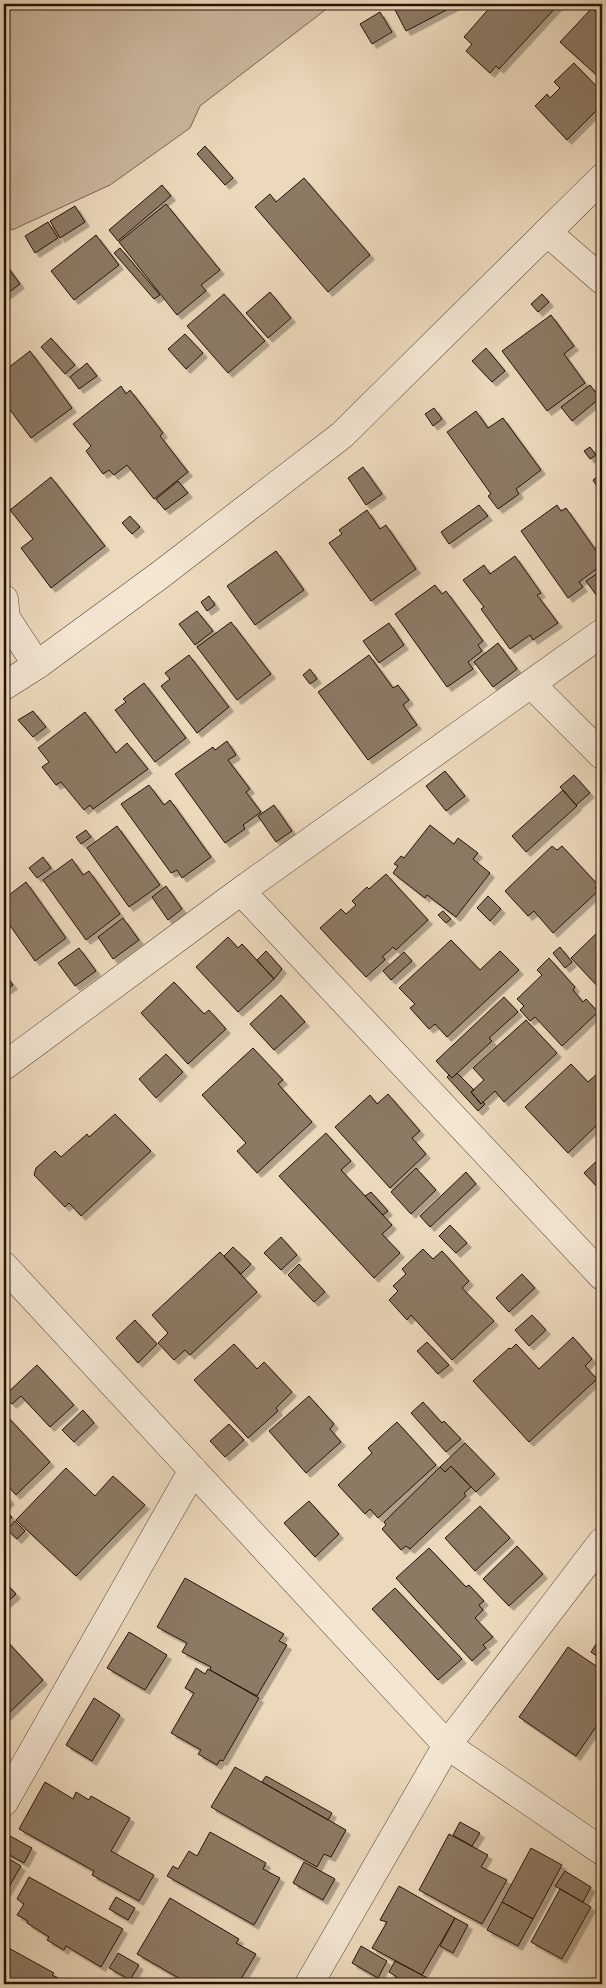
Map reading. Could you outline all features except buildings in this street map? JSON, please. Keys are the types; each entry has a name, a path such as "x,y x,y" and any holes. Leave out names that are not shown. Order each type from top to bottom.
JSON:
{"street":[{"path":"4,686 37,665 168,569 342,436 602,178"},
{"path":"548,232 602,280"},
{"path":"4,599 6,618 37,665"},
{"path":"4,1066 241,891 532,685 602,633"},
{"path":"532,685 602,755"},
{"path":"241,891 602,1276"},
{"path":"4,1266 447,1745 602,1851"},
{"path":"8,1783 193,1470"},
{"path":"309,1984 447,1745 602,1542"}],"shaded area":[{"path":"4,4 333,4 200,106 190,128 110,185 12,230 4,221"}]}
